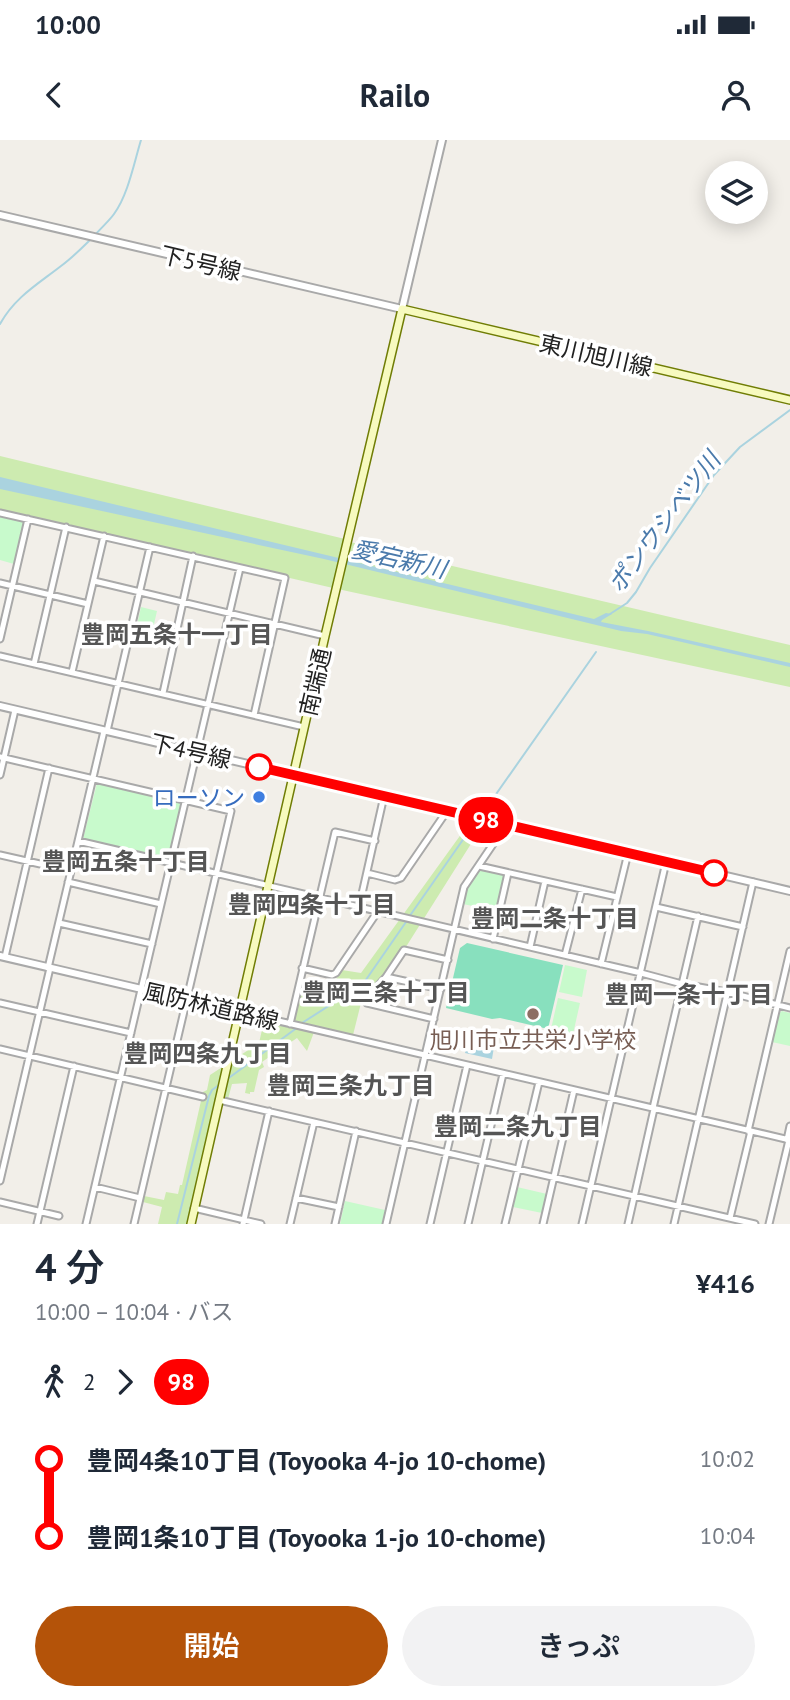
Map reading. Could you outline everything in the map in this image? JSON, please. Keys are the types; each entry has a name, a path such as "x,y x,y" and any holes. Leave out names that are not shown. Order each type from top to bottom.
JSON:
{"main road":[{"name":"東川旭川線","path":"402,309 788,399"},
{"name":"南端通","path":"191,1224 402,309"}],"street":[{"name":"南端通","path":"402,309 442,140"},
{"name":"下5号線","path":"0,215 402,309"},
{"path":"0,513 285,578 254,715"},
{"path":"0,639 28,519"},
{"path":"34,664 66,527"},
{"path":"72,672 104,536"},
{"path":"0,1181 68,882 150,547"},
{"path":"163,693 193,556"},
{"path":"86,1224 240,568"},
{"path":"93,581 325,636"},
{"path":"0,583 88,604"},
{"path":"0,656 304,727"},
{"name":"下4号線","path":"0,706 790,891"},
{"path":"0,775 15,710"},
{"path":"2,757 231,811 134,1224"},
{"path":"2,957 49,768"},
{"path":"359,906 384,796"},
{"path":"367,873 395,880 401,878 447,811"},
{"path":"386,1224 464,887 506,825"},
{"path":"291,1024 335,832 375,841"},
{"path":"78,841 790,1009"},
{"path":"601,964 628,853"},
{"path":"0,855 71,870"},
{"path":"582,1224 666,862"},
{"path":"479,866 617,897"},
{"path":"493,939 508,873"},
{"path":"530,947 545,881"},
{"path":"68,882 161,904"},
{"path":"674,1224 753,882"},
{"path":"565,955 582,889"},
{"path":"656,907 743,927"},
{"path":"302,968 332,975 335,973 378,911"},
{"path":"628,1224 698,916"},
{"path":"59,923 152,944"},
{"path":"434,1019 367,1003 368,997 386,977 404,950 448,960"},
{"path":"730,1218 790,951"},
{"name":"風防林道路線","path":"2,957 788,1140"},
{"path":"386,977 441,989"},
{"path":"0,1003 131,1033"},
{"path":"0,1049 203,1097"},
{"path":"430,1224 467,1065"},
{"path":"37,1224 74,1066"},
{"path":"468,1224 503,1074"},
{"path":"505,1224 539,1082"},
{"path":"543,1224 574,1090"},
{"path":"219,1100 755,1224"},
{"path":"243,1222 269,1111"},
{"path":"290,1224 314,1122"},
{"path":"769,1224 790,1126"},
{"path":"335,1224 356,1131"},
{"path":"95,1187 140,1198"},
{"path":"296,1198 339,1207"},
{"path":"0,1202 58,1216"},
{"path":"194,1208 243,1222 261,1224"}],"green space":[{"path":"0,456 350,542 790,645 790,687 333,588 0,511"},
{"path":"0,514 24,520 14,564 0,560"},
{"path":"141,607 157,611 151,637 135,634"},
{"path":"97,783 182,801 168,860 83,839"},
{"path":"467,826 481,828 404,950 367,1003 361,1003 353,1035 292,1021 300,989 326,995 342,970 361,973"},
{"path":"478,869 504,875 496,911 463,904 466,888"},
{"path":"467,943 563,965 548,1029 446,1008 460,948"},
{"path":"565,965 587,970 582,997 559,992"},
{"path":"558,998 580,1003 573,1034 551,1029"},
{"path":"782,1011 790,1013 790,1046 772,1042 778,1014"},
{"path":"264,1021 314,1032 307,1051 297,1038 262,1062 264,1067 259,1070 254,1092 250,1094 245,1093 247,1083 232,1084 228,1099 219,1100 191,1224 158,1224 162,1207 143,1202 144,1196 164,1200 166,1192 178,1194 203,1092 207,1090 210,1075 259,1043"},
{"path":"517,1187 547,1194 542,1213 513,1207"},
{"path":"345,1201 385,1210 382,1224 340,1224"}],"water":[{"path":"0,477 594,619 606,613 612,614 601,622 790,663 790,667 647,634 621,631 324,559 0,489"},
{"path":"468,1041 494,1047 492,1059 465,1053"}],"waterway":[{"path":"95,235 114,214 123,198 141,140"},
{"path":"0,324 20,299 91,239"},
{"name":"ポンウシベツ川","path":"610,614 627,603 636,592 714,475 740,447 790,410"},
{"name":"ポンウシベツ川","path":"480,817 596,652"},
{"name":"ポンウシベツ川","path":"409,917 476,821"},
{"name":"ポンウシベツ川","path":"302,1023 363,984 406,922"},
{"name":"ポンウシベツ川","path":"226,1080 298,1027"},
{"name":"ポンウシベツ川","path":"177,1224 209,1096 219,1085"}],"bus line":[{"name":"98","path":"259,767 714,873"}],"place":[{"name":"ローソン","path":"259,797"},
{"name":"旭川市立共栄小学校","path":"533,1014"}],"district":[{"name":"豊岡五条十一丁目","path":"177,634"},
{"name":"豊岡五条十丁目","path":"126,861"},
{"name":"豊岡四条十丁目","path":"312,904"},
{"name":"豊岡二条十丁目","path":"555,918"},
{"name":"豊岡三条十丁目","path":"386,992"},
{"name":"豊岡一条十丁目","path":"689,994"},
{"name":"豊岡四条九丁目","path":"208,1053"},
{"name":"豊岡三条九丁目","path":"351,1085"},
{"name":"豊岡二条九丁目","path":"518,1126"}],"water label":[{"name":"愛宕新川","path":"399,559"}]}
